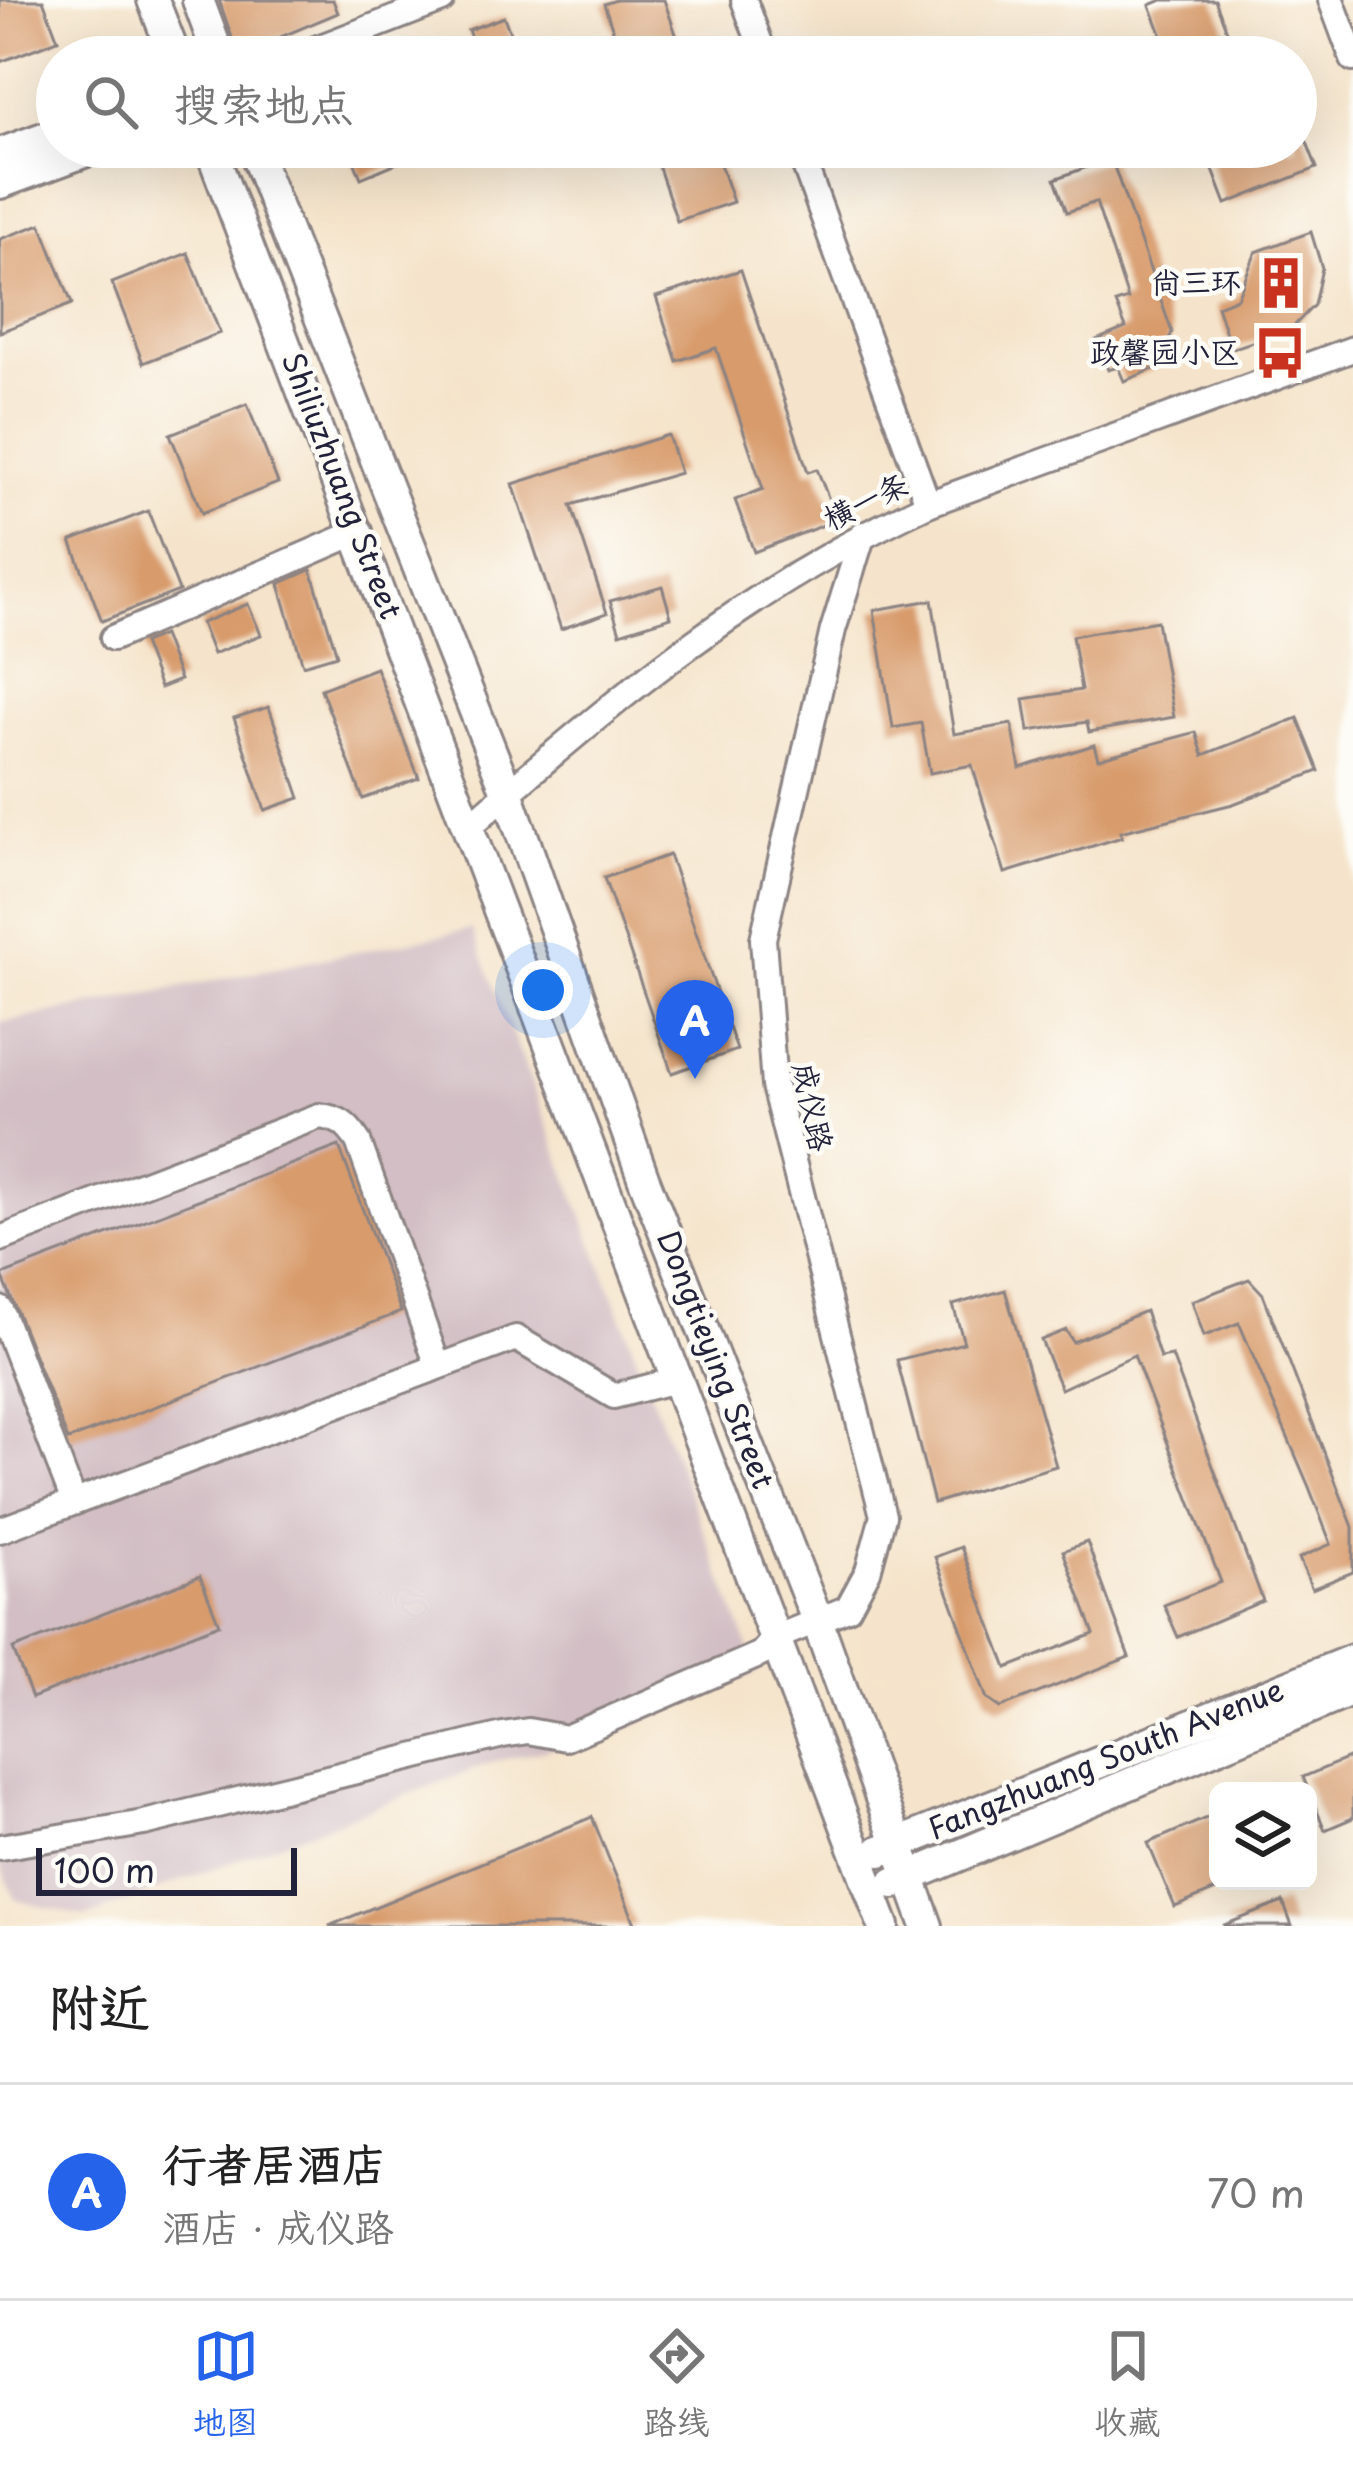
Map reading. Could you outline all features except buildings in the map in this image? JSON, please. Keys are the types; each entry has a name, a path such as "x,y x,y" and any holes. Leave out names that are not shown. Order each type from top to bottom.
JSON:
{"main road":[{"path":"153,0 167,36"},
{"path":"198,0 211,36"},
{"path":"0,154 36,141"},
{"path":"0,183 40,168"},
{"name":"Shiliuzhuang Street","path":"218,168 471,825"},
{"name":"Shiliuzhuang Street","path":"261,168 507,792"},
{"name":"Dongtieying Street","path":"507,792 643,1177 817,1620 927,1926"},
{"name":"Dongtieying Street","path":"471,825 884,1926"},
{"name":"Fangzhuang South Avenue","path":"859,1859 1353,1660"},
{"path":"871,1892 1353,1690"}],"street":[{"path":"349,36 442,0"},
{"path":"744,0 757,36"},
{"path":"1331,0 1353,59"},
{"path":"805,168 928,504"},
{"name":"横一条","path":"471,825 553,748 670,655 863,534 928,504 1353,349"},
{"path":"113,638 360,531"},
{"name":"成仪路","path":"0,1847 144,1823 503,1735 529,1731 566,1738 761,1654 776,1638 848,1608 859,1591 883,1516 774,1086 763,939 833,630 863,534"},
{"path":"0,1239 319,1116 334,1118 347,1125 358,1141 438,1366"},
{"path":"0,1310 74,1502"},
{"path":"0,1530 516,1338 614,1396 680,1379"}],"shaded area":[{"path":"472,929 758,1672 606,1736 496,1761 86,1917 16,1900 0,1865 0,1023"}],"place":[{"name":"尚三环","path":"1281,283"},
{"name":"政馨园小区","path":"1280,353"},
{"name":"行者居酒店","path":"695,1079"}]}
